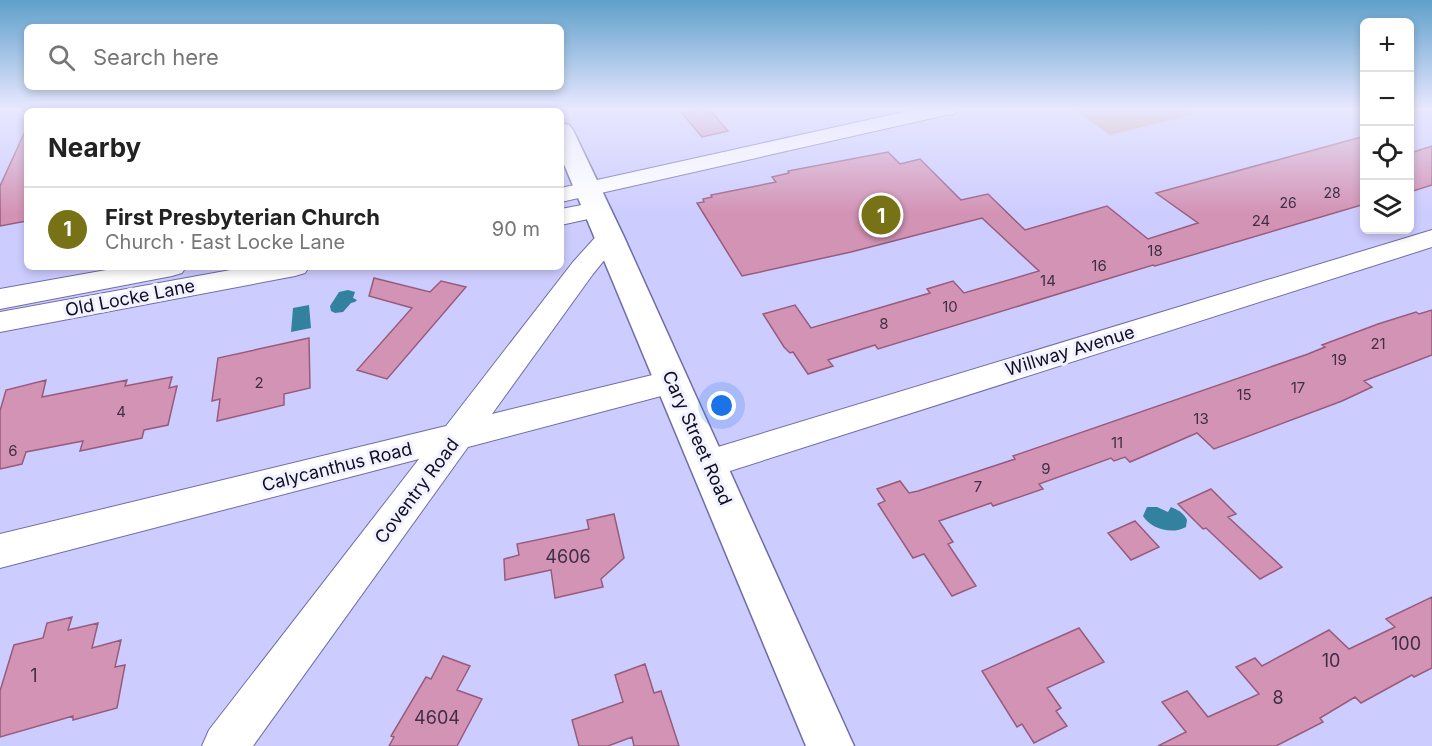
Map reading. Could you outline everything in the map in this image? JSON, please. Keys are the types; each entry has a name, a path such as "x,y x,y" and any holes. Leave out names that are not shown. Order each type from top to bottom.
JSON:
{"main road":[{"name":"Cary Street Road","path":"567,144 830,746"}],"street":[{"path":"564,217 598,212 828,144"},
{"path":"564,196 598,212"},
{"name":"Coventry Road","path":"225,746 583,268 598,212"},
{"name":"Willway Avenue","path":"708,464 1432,238"},
{"path":"0,299 156,270"},
{"name":"Old Locke Lane","path":"0,322 279,270"},
{"name":"Calycanthus Road","path":"0,551 673,382"}],"water":[{"path":"348,290 355,292 353,298 357,300 343,312 331,311 330,306 339,292"},
{"path":"309,305 311,328 291,332 293,308"},
{"path":"1147,507 1157,507 1168,512 1171,507 1176,509 1186,518 1186,527 1168,530 1156,527 1143,516"}],"building":[{"path":"19,144 24,144 24,222 0,226 0,186"},
{"path":"1336,144 1360,144 1360,205 1153,265 878,349 875,345 828,360 833,366 808,374 793,352 790,353 784,347 763,314 795,305 811,328 930,293 927,289 953,281 964,293 1039,271 982,218 851,252 742,276 697,203 704,202 703,199 712,197 711,195 776,182 772,177 789,173 788,171 888,152 900,164 920,159 961,200 988,194 1025,230 1107,206 1148,239 1198,223 1156,193"},
{"path":"1432,146 1432,185 1414,191 1414,180 1414,152"},
{"path":"374,278 430,292 441,281 466,287 387,379 357,370 412,308 369,296"},
{"path":"1432,310 1432,355 1364,381 1372,387 1342,401 1214,449 1197,433 1130,462 1125,457 1114,461 1111,458 1039,484 1043,489 993,506 991,503 939,521 953,542 948,544 976,586 952,596 924,554 913,558 878,504 885,501 877,489 900,481 909,493 918,491 1015,459 1013,456 1308,354 1325,347 1322,345 1378,324 1416,312 1419,314"},
{"path":"309,338 310,388 284,394 284,405 217,421 220,399 212,401 218,358"},
{"path":"172,377 169,388 177,386 168,425 144,430 142,438 80,451 83,441 26,452 22,464 0,469 0,411 6,390 46,380 42,397 127,380 125,386"},
{"path":"1211,489 1236,514 1228,517 1282,567 1260,579 1178,504"},
{"path":"614,514 624,558 601,579 603,587 555,598 551,570 505,580 504,559 519,555 517,544 589,529 587,520"},
{"path":"1135,521 1159,547 1131,560 1108,533"},
{"path":"1432,597 1432,668 1414,677 1412,675 1361,703 1355,697 1320,718 1323,722 1276,746 1158,746 1186,732 1162,702 1187,691 1208,717 1259,694 1236,667 1255,658 1262,666 1329,630 1349,649 1395,627 1386,619"},
{"path":"72,617 68,630 98,623 92,648 121,640 115,667 125,665 117,708 73,720 73,716 0,737 0,691 14,645 43,638 47,623"},
{"path":"1079,628 1104,662 1047,688 1061,708 1056,711 1067,726 1034,743 1022,724 1017,727 982,671"},
{"path":"443,656 470,666 457,690 482,699 457,746 389,746 394,737 391,736 426,677 431,679"},
{"path":"645,664 654,693 661,691 679,746 634,746 632,737 608,746 579,746 572,720 623,702 615,675"}],"place":[{"name":"First Presbyterian Church","path":"881,215"}]}
